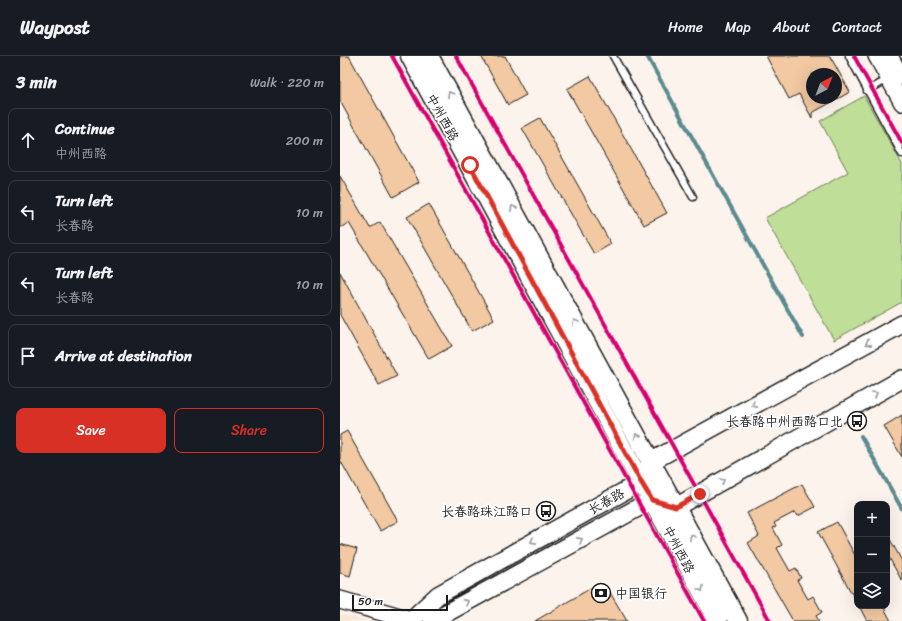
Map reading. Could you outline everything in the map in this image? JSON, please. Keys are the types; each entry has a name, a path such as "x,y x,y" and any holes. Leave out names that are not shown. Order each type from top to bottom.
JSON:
{"main road":[{"name":"中州西路","path":"410,56 718,621"},
{"name":"中州西路","path":"430,56 738,621"},
{"path":"641,482 652,461 902,324"},
{"path":"652,500 676,507 902,379"},
{"name":"长春路","path":"340,600 412,621 438,595 641,482"},
{"name":"长春路","path":"432,621 652,500"}],"street":[{"path":"876,56 898,75"},
{"path":"890,56 898,75 902,103"}],"lane":[{"path":"613,56 693,197"},
{"path":"848,56 902,154"},
{"path":"867,91 898,75"}],"shaded area":[{"path":"340,614 368,621 340,621"}],"green space":[{"path":"864,96 902,164 902,302 834,340 765,218 848,172 820,121"}],"building":[{"path":"340,56 349,56 419,182 393,197 340,101"},
{"path":"481,56 505,56 526,95 508,105"},
{"path":"766,56 830,56 837,68 806,68 806,104 828,104 812,113 812,118 799,94 789,99"},
{"path":"590,76 667,213 644,225 567,89"},
{"path":"842,78 850,92 842,96"},
{"path":"540,118 611,244 594,254 522,128"},
{"path":"340,176 370,228 380,222 452,346 429,359 349,223 340,228"},
{"path":"429,204 494,319 472,331 407,217"},
{"path":"340,272 397,376 379,385 340,315"},
{"path":"902,415 902,457 884,426"},
{"path":"347,431 398,521 380,531 340,460 340,435"},
{"path":"802,484 815,507 798,516 795,512 774,523 776,527 773,528 782,545 777,548 790,571 796,568 801,578 797,580 808,599 813,596 822,612 816,616 819,621 793,621 748,543 759,536 747,513"},
{"path":"837,522 854,553 854,598 818,532"},
{"path":"890,539 902,561 902,581 890,559"},
{"path":"340,544 357,549 350,576 340,573"},
{"path":"596,585 609,591 627,621 535,621"},
{"path":"861,609 885,609 891,621 867,621"}],"waterway":[{"path":"647,56 803,337"},
{"path":"861,436 902,509"}],"cycle path":[{"path":"392,56 704,621"},
{"path":"456,56 770,621"},
{"path":"854,56 902,143"}],"place":[{"name":"长春路中州西路口北","path":"857,421"},
{"name":"长春路珠江路口","path":"546,511"},
{"name":"中国银行","path":"601,593"}],"route":[{"path":"470,165 652,500 676,507 700,494"}]}
